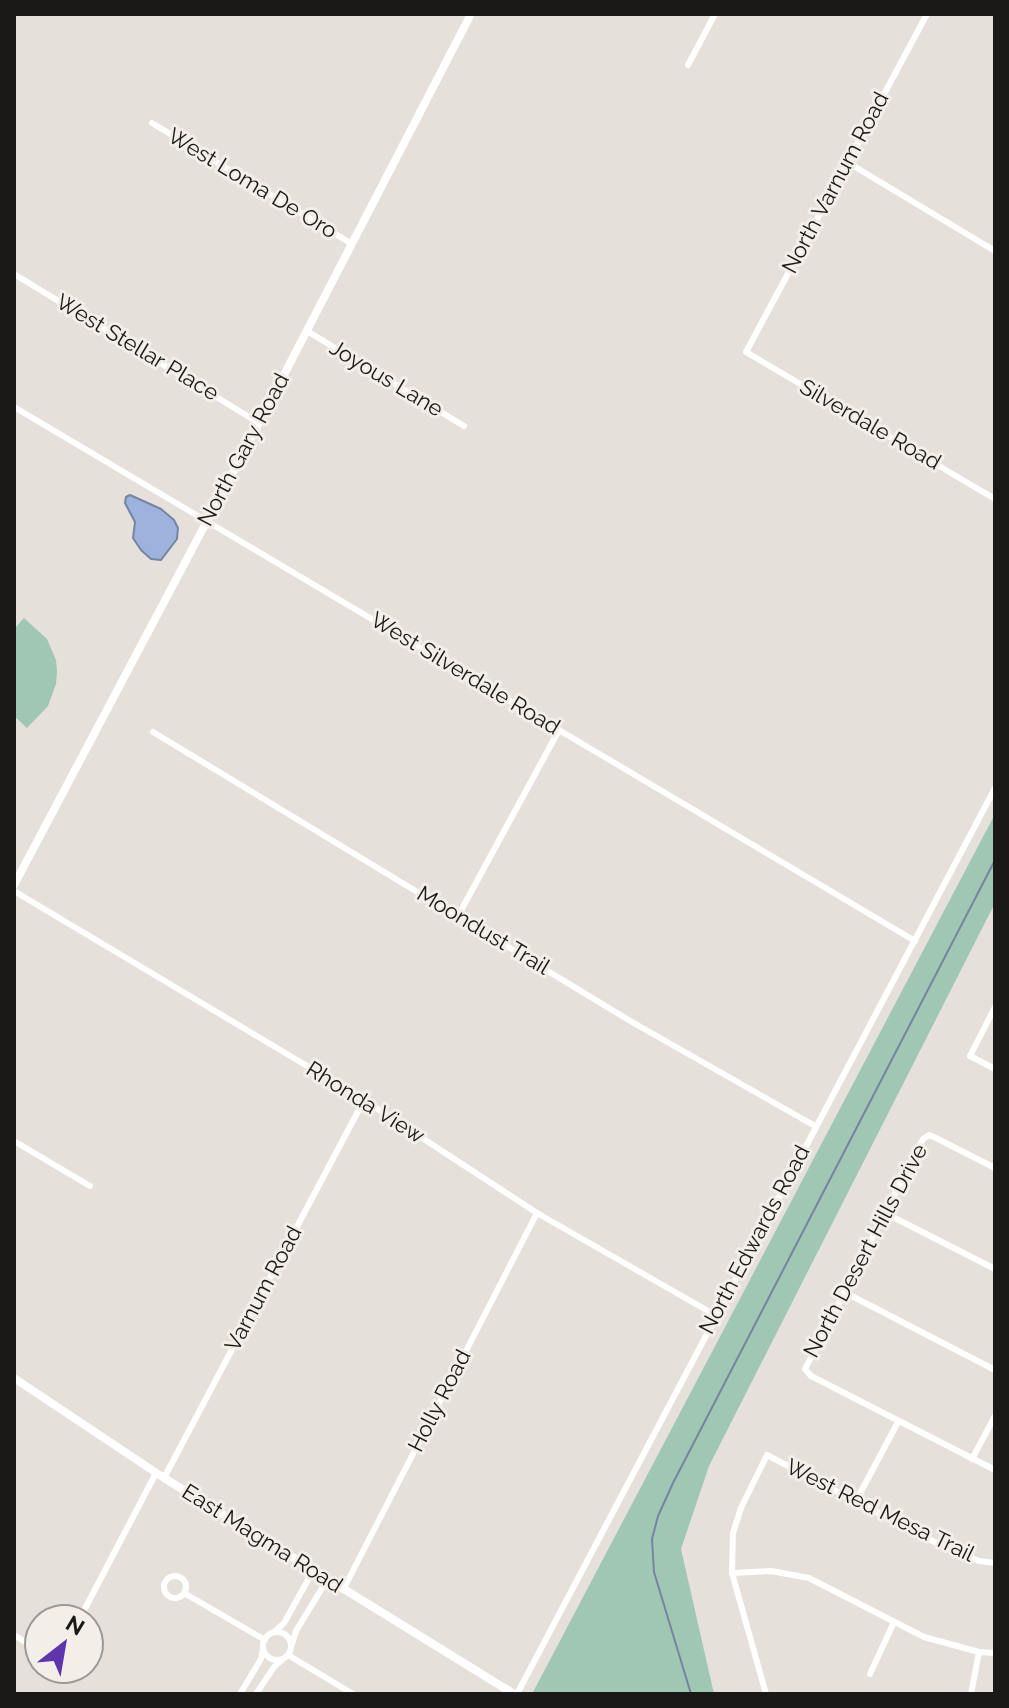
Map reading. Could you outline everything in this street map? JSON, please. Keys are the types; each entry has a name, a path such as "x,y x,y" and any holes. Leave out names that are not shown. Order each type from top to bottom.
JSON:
{"street":[{"name":"North Gary Road","path":"14,885 471,14"},
{"path":"688,65 715,14"},
{"name":"North Varnum Road","path":"746,352 927,14"},
{"name":"West Loma De Oro","path":"152,123 352,244"},
{"path":"847,162 995,251"},
{"name":"West Stellar Place","path":"14,274 259,423"},
{"name":"Joyous Lane","path":"307,331 464,426"},
{"name":"Silverdale Road","path":"746,352 995,499"},
{"name":"West Silverdale Road","path":"14,407 915,941"},
{"path":"458,916 559,730"},
{"name":"Moondust Trail","path":"153,732 717,1072 815,1126"},
{"name":"North Edwards Road","path":"516,1694 995,788"},
{"name":"Rhonda View","path":"14,891 364,1100 537,1213 715,1315"},
{"path":"995,1007 970,1056 995,1069"},
{"name":"Varnum Road","path":"88,1604 364,1100"},
{"name":"North Desert Hills Drive","path":"898,1422 811,1376 805,1369 923,1139 929,1135 995,1168"},
{"path":"14,1141 90,1186"},
{"name":"Holly Road","path":"343,1590 537,1213"},
{"path":"885,1213 995,1269"},
{"path":"844,1292 995,1370"},
{"name":"East Magma Road","path":"14,1378 160,1475 516,1694"},
{"path":"972,1459 995,1416"},
{"path":"856,1501 898,1422 995,1470"},
{"name":"West Red Mesa Trail","path":"732,1573 733,1533 741,1508 767,1455 946,1548 979,1561 995,1563"},
{"path":"240,1694 261,1659 265,1640 284,1623 313,1571"},
{"path":"766,1694 732,1573 771,1571 809,1578 942,1643 995,1653"},
{"path":"256,1694 274,1667 287,1656 296,1631 327,1580"},
{"path":"184,1593 265,1640"},
{"path":"870,1674 894,1622"},
{"path":"271,1634 285,1635 291,1647"},
{"path":"263,1649 272,1659 287,1656 353,1694"},
{"path":"971,1694 979,1652"}],"green space":[{"path":"24,618 47,639 57,671 48,706 27,728 14,716 14,629"},
{"path":"995,814 995,903 709,1466 681,1549 714,1694 532,1694"}],"water":[{"path":"130,495 161,509 178,528 177,539 161,560 151,559 133,538 135,522 125,503"}],"waterway":[{"path":"691,1694 654,1572 652,1539 658,1516 995,860"}]}
